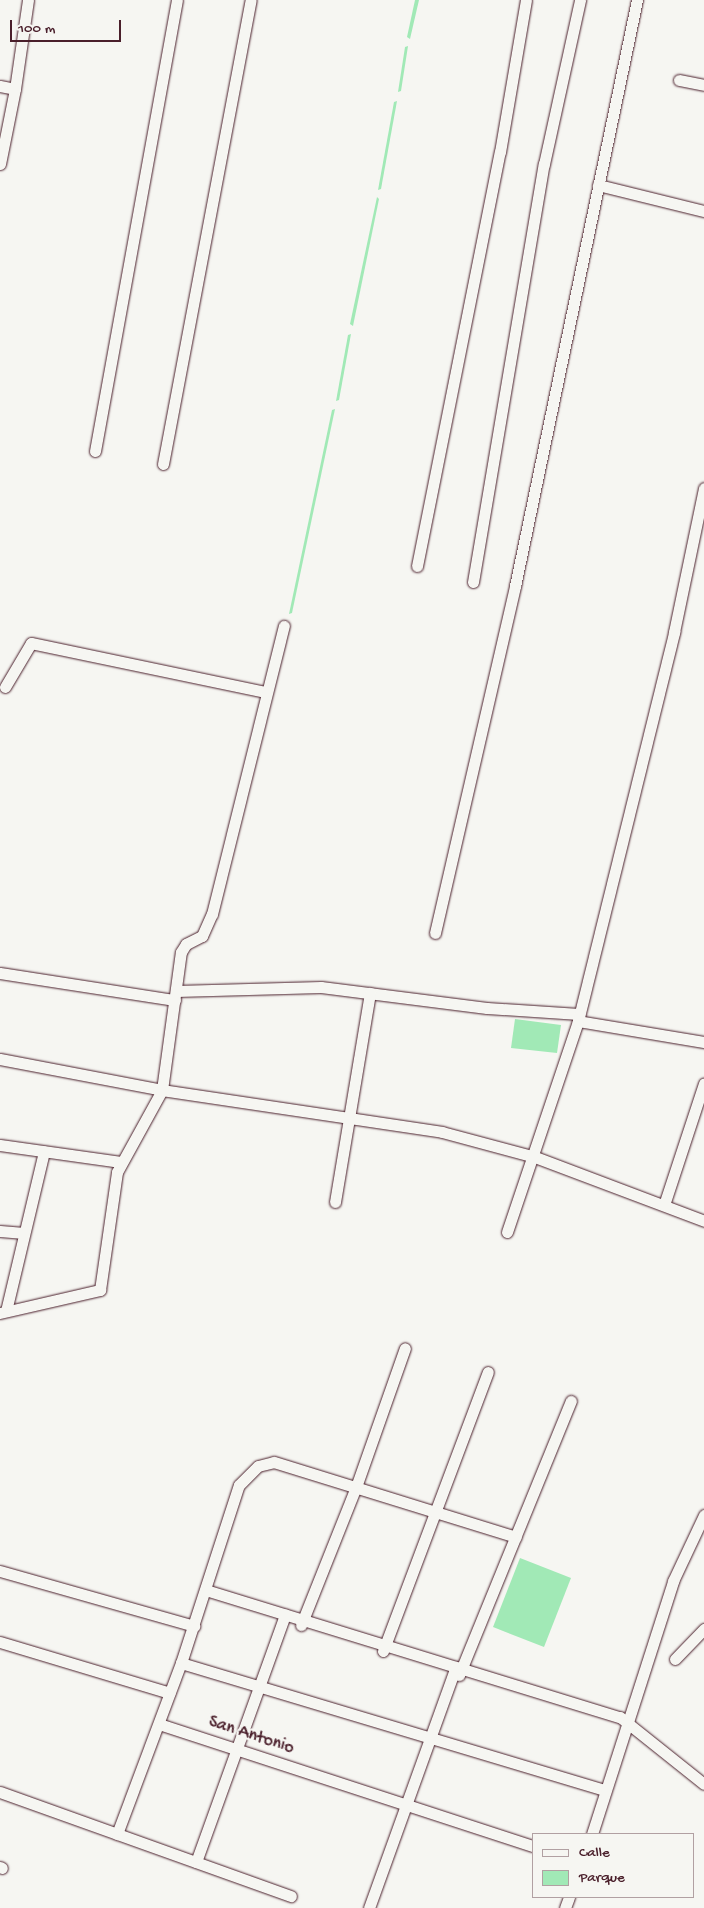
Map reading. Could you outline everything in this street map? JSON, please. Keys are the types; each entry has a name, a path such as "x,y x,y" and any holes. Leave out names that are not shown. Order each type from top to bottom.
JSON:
{"street":[{"path":"0,164 16,89 28,0"},
{"path":"95,451 177,0"},
{"path":"163,464 251,0"},
{"path":"417,566 500,152 526,0"},
{"path":"473,582 544,164 580,0"},
{"path":"435,933 515,586 638,0"},
{"path":"679,80 704,85"},
{"path":"0,86 16,89"},
{"path":"598,185 704,211"},
{"path":"507,1232 535,1157 578,1017 674,632 704,488"},
{"path":"44,1151 3,1312 100,1290 121,1162 162,1090 184,945 202,936 212,914 284,626"},
{"path":"5,687 30,643 266,692"},
{"path":"0,973 176,995 321,987 487,1008 578,1017 704,1042"},
{"path":"335,1202 370,993"},
{"path":"0,1059 162,1090 442,1132 535,1157 704,1221"},
{"path":"664,1205 704,1082"},
{"path":"0,1145 121,1162"},
{"path":"0,1231 24,1233"},
{"path":"196,1862 234,1750 259,1687 295,1619 356,1487 405,1348"},
{"path":"384,1648 488,1372"},
{"path":"370,1908 430,1739 457,1671 516,1537 571,1401"},
{"path":"116,1834 181,1664 238,1485 258,1466 274,1462 516,1537"},
{"path":"592,1833 672,1581 704,1515"},
{"path":"0,1571 194,1626"},
{"path":"206,1590 626,1726 704,1784"},
{"path":"675,1659 704,1629"},
{"path":"0,1642 170,1693"},
{"path":"181,1664 605,1790"},
{"name":"San Antonio","path":"159,1724 532,1846"},
{"path":"0,1792 291,1896"}],"green space":[{"path":"415,0 419,0 410,39 407,37"},
{"path":"408,46 401,91 398,92 405,47"},
{"path":"397,101 381,189 378,190 394,102"},
{"path":"377,197 379,199 353,326 350,324"},
{"path":"351,334 339,400 336,401 348,335"},
{"path":"335,409 292,613 289,614 332,410"},
{"path":"515,1019 561,1025 557,1053 511,1048"},
{"path":"520,1558 571,1578 544,1647 493,1627"}]}
